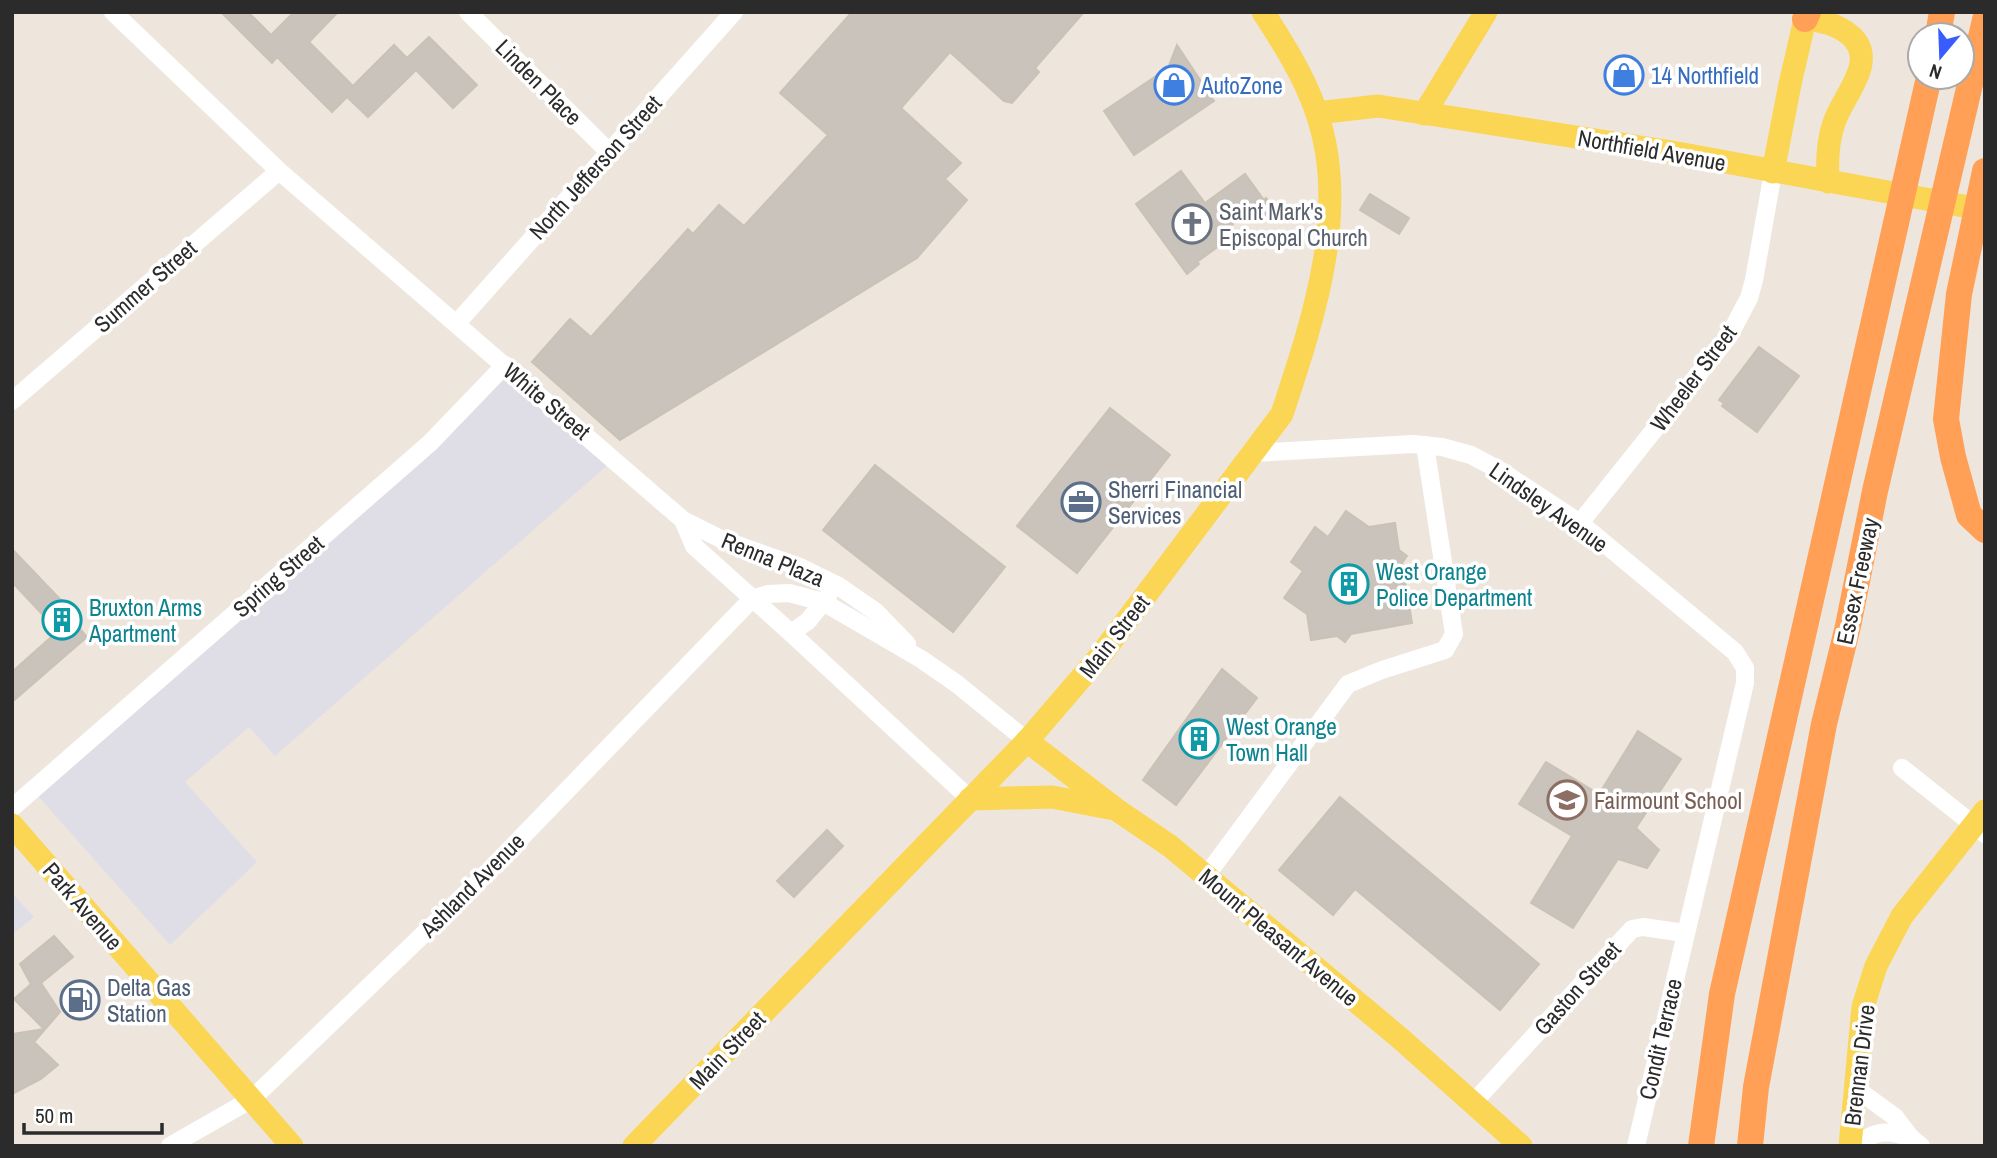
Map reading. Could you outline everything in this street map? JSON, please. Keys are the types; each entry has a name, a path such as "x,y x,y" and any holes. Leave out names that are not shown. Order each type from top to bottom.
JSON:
{"highway":[{"name":"Essex Freeway","path":"1750,1146 1756,1087 1824,724 1848,626 1875,491 1985,20"},
{"name":"Essex Freeway","path":"1701,1146 1722,995 1926,91"},
{"path":"1985,171 1959,294 1946,419 1953,457 1985,549"}],"main road":[{"name":"Main Street","path":"634,1146 1027,741 1101,656 1282,414 1306,335 1325,252 1330,225 1329,177 1325,142 1309,92 1263,12"},
{"path":"1424,114 1486,12"},
{"path":"1773,172 1807,16 1832,23 1857,41 1862,53 1861,67 1834,123 1827,161 1828,182"},
{"name":"Northfield Avenue","path":"1317,113 1378,106 1672,152 1985,210"},
{"name":"Mount Pleasant Avenue","path":"1027,741 1117,810 1170,846 1401,1039 1521,1146"},
{"path":"970,799 1052,797 1117,810"},
{"name":"Brennan Drive","path":"1850,1146 1863,1007 1876,966 1902,915 1981,823"},
{"name":"Park Avenue","path":"12,825 292,1146"}],"street":[{"name":"White Street","path":"113,12 279,171 683,520 694,546 970,799"},
{"name":"Linden Place","path":"468,12 609,152"},
{"name":"North Jefferson Street","path":"457,323 734,12"},
{"name":"Summer Street","path":"12,401 279,171"},
{"name":"Wheeler Street","path":"1580,523 1729,336 1740,316 1754,280 1773,172"},
{"name":"Spring Street","path":"12,808 430,443 505,365"},
{"name":"Lindsley Avenue","path":"1252,453 1413,444 1442,447 1481,460 1580,523 1735,652 1745,668 1745,683 1685,933"},
{"path":"1206,876 1348,684 1445,650 1454,634 1425,445"},
{"name":"Renna Plaza","path":"683,520 723,540 800,567 837,585 876,612 922,659"},
{"path":"791,633 808,621 837,585"},
{"name":"Renna Plaza","path":"752,599 768,594 789,593 823,602 922,659 1027,741"},
{"name":"Ashland Avenue","path":"170,1146 252,1099 486,874 752,599"},
{"path":"1902,768 1981,823"},
{"name":"Gaston Street","path":"1473,1103 1632,929 1643,927 1685,933"},
{"name":"Condit Terrace","path":"1636,1146 1685,933"},
{"path":"1855,1088 1895,1117 1916,1142"},
{"path":"1859,1146 1863,1141 1886,1131 1916,1142"}],"shaded area":[{"path":"502,369 611,462 275,756 249,727 185,782 257,862 170,945 31,788"},
{"path":"12,893 34,917 12,935"}],"building":[{"path":"221,12 248,12 271,35 294,12 338,12 309,42 353,86 394,45 407,58 429,37 477,85 453,108 416,70 368,117 347,97 332,112 277,57 272,63"},
{"path":"852,12 1084,12 1035,68 1039,72 1012,103 1004,101 950,52 901,108 961,163 945,179 967,200 917,258 620,440 532,362 570,319 591,337 688,229 693,234 719,205 744,226 828,135 780,93"},
{"name":"AutoZone","path":"1177,45 1214,101 1134,155 1104,111 1168,68"},
{"name":"Saint Mark's Episcopal Church","path":"1181,171 1205,203 1245,174 1264,200 1266,198 1276,211 1263,220 1254,208 1217,236 1223,243 1197,262 1199,264 1187,274 1136,204"},
{"path":"1370,194 1409,218 1399,234 1360,210"},
{"path":"1759,347 1799,376 1757,432 1722,406 1724,403 1719,400"},
{"path":"1110,408 1170,455 1077,573 1017,526"},
{"path":"875,465 1005,567 953,632 823,530"},
{"name":"West Orange Police Department","path":"1346,511 1369,527 1395,523 1399,550 1407,556 1402,563 1412,623 1351,634 1345,642 1337,636 1311,640 1307,614 1284,598 1303,571 1291,562 1315,527 1328,537"},
{"name":"Bruxton Arms Apartment","path":"12,549 78,618 74,622 87,637 12,702 12,672 58,631 12,582"},
{"name":"West Orange Town Hall","path":"1222,669 1257,698 1176,805 1143,780"},
{"path":"1638,731 1681,759 1636,828 1659,850 1647,868 1618,859 1573,928 1531,903 1572,836 1519,804 1546,762 1599,794"},
{"path":"1340,797 1539,964 1500,1010 1355,889 1333,915 1279,870"},
{"path":"827,830 843,846 794,897 777,881"},
{"path":"54,936 73,957 41,983 60,1012 34,1042 58,1065 41,1079 12,1094 12,1034 44,1029 14,999 31,984 20,964"}],"place":[{"name":"14 Northfield","path":"1624,75"},
{"name":"AutoZone","path":"1174,85"},
{"name":"Saint Mark's Episcopal Church","path":"1192,224"},
{"name":"Sherri Financial Services","path":"1081,502"},
{"name":"West Orange Police Department","path":"1349,584"},
{"name":"Bruxton Arms Apartment","path":"62,620"},
{"name":"West Orange Town Hall","path":"1199,739"},
{"name":"Fairmount School","path":"1567,800"},
{"name":"Delta Gas Station","path":"80,1000"}]}
